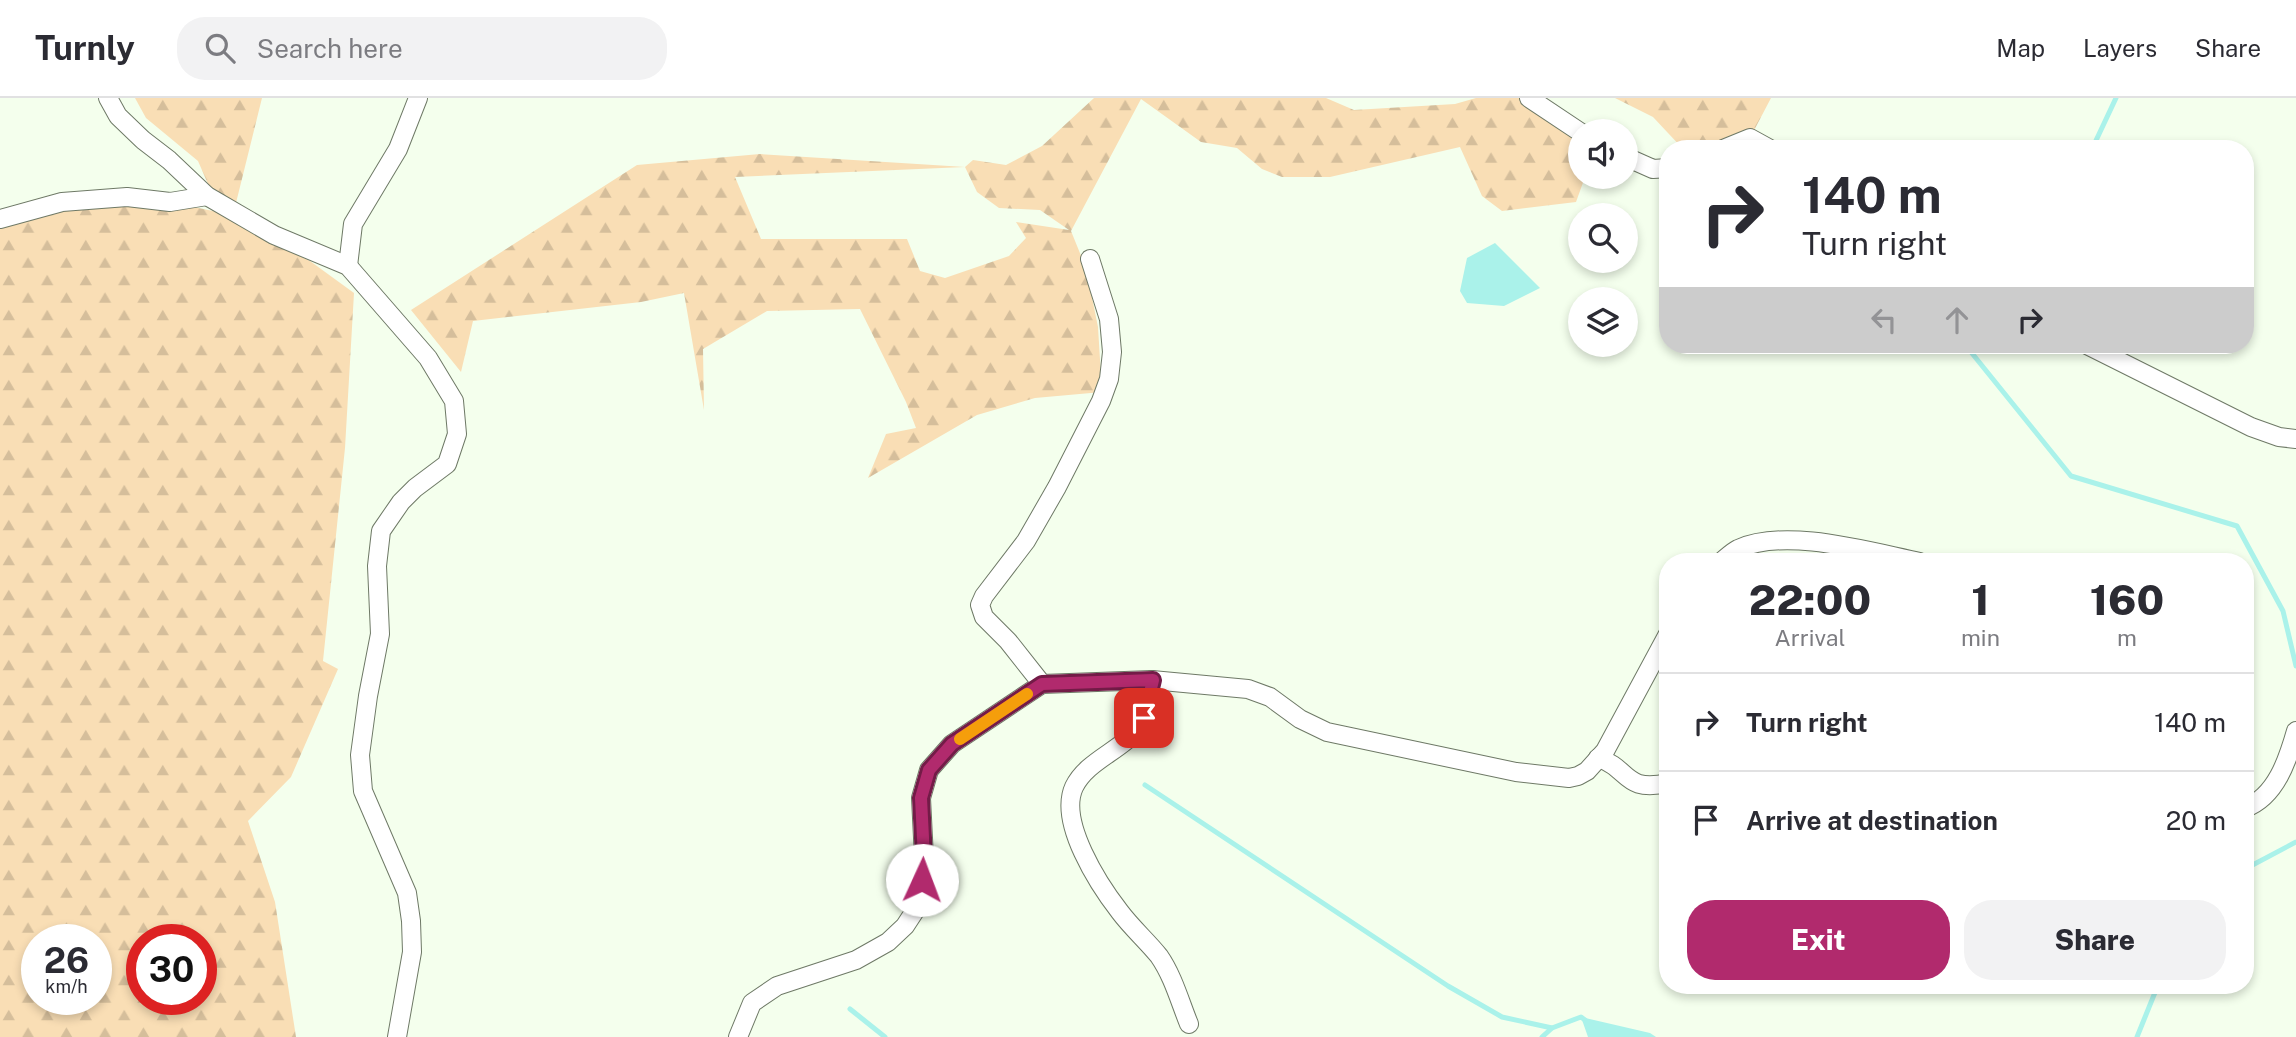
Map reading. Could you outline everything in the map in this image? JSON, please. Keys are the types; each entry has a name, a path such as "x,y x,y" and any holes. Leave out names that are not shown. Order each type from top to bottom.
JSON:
{"street":[{"path":"107,98 118,116 207,196 274,235 348,265 428,358 454,401 457,433 447,464 415,488 380,531 377,566 380,634 360,755 363,791 407,893 411,920 412,952 397,1037"},
{"path":"348,265 353,224 398,149 418,98"},
{"path":"1529,98 1568,124"},
{"path":"1638,162 1659,169"},
{"path":"0,219 62,202 127,197 170,202 207,196"},
{"path":"1042,684 984,617 980,605 1026,541 1051,498 1101,401 1109,379 1112,352 1109,318 1090,259"},
{"path":"2105,354 2252,427 2279,437 2296,439"},
{"path":"1733,553 1739,549 1771,541 1815,541 1875,553"},
{"path":"738,1037 752,1003 777,986 856,960 888,942 905,926 920,903 924,858 921,798 929,770 952,744 1042,684 1153,680 1248,689 1270,697 1300,719 1327,732 1516,772 1569,778 1587,771 1605,751 1659,651"},
{"path":"1153,680 1147,708 1139,727 1125,742 1081,775 1073,790 1070,805 1073,828 1094,873 1122,914 1158,956 1189,1024"},
{"path":"2254,803 2270,788 2286,765 2296,731"},
{"path":"1598,758 1616,765 1627,780 1637,784 1659,785"}],"green space":[{"path":"135,98 262,98 233,215 259,236 310,261 354,293 345,448 323,661 338,669 291,777 248,821 275,902 296,1037 0,1037 0,219 13,214 170,202 232,215 208,184 198,161 146,118"},
{"path":"1094,98 1326,98 1354,110 1455,104 1476,98 1529,98 1568,124 1568,189 1581,189 1576,202 1502,211 1482,196 1460,147 1330,177 1282,177 1262,169 1237,148 1201,142 1141,99 1071,231 1086,268 1098,327 1102,392 1035,398 977,415 868,478 886,434 916,428 860,309 767,311 703,349 704,410 684,293 641,302 473,321 461,372 411,310 637,165 760,154 965,167 973,160 1006,165 1042,146","holes":["965,167 977,192 999,208 1040,210 1069,230 1016,222 1026,238 1009,256 945,278 920,271 907,239 761,239 735,177"]},
{"path":"1615,98 1771,98 1750,138 1745,140 1675,140 1653,117"}],"water":[{"path":"1495,243 1540,288 1504,306 1467,303 1460,291 1467,258"},
{"path":"1581,1017 1650,1033 1656,1037 1588,1037"}],"waterway":[{"path":"2096,140 2116,98"},
{"path":"1973,354 2071,476 2237,526 2252,553"},
{"path":"2254,557 2283,611 2296,666"},
{"path":"1145,785 1448,986 1502,1017 1552,1028"},
{"path":"2254,864 2296,842"},
{"path":"2137,1037 2154,994"},
{"path":"850,1009 885,1037"},
{"path":"1542,1037 1552,1028 1581,1017 1585,1020"}],"slow traffic":[{"path":"960,739 1027,694"}],"route":[{"path":"922,880 924,858 921,798 929,770 952,744 1042,684 1153,680 1144,718"}]}
